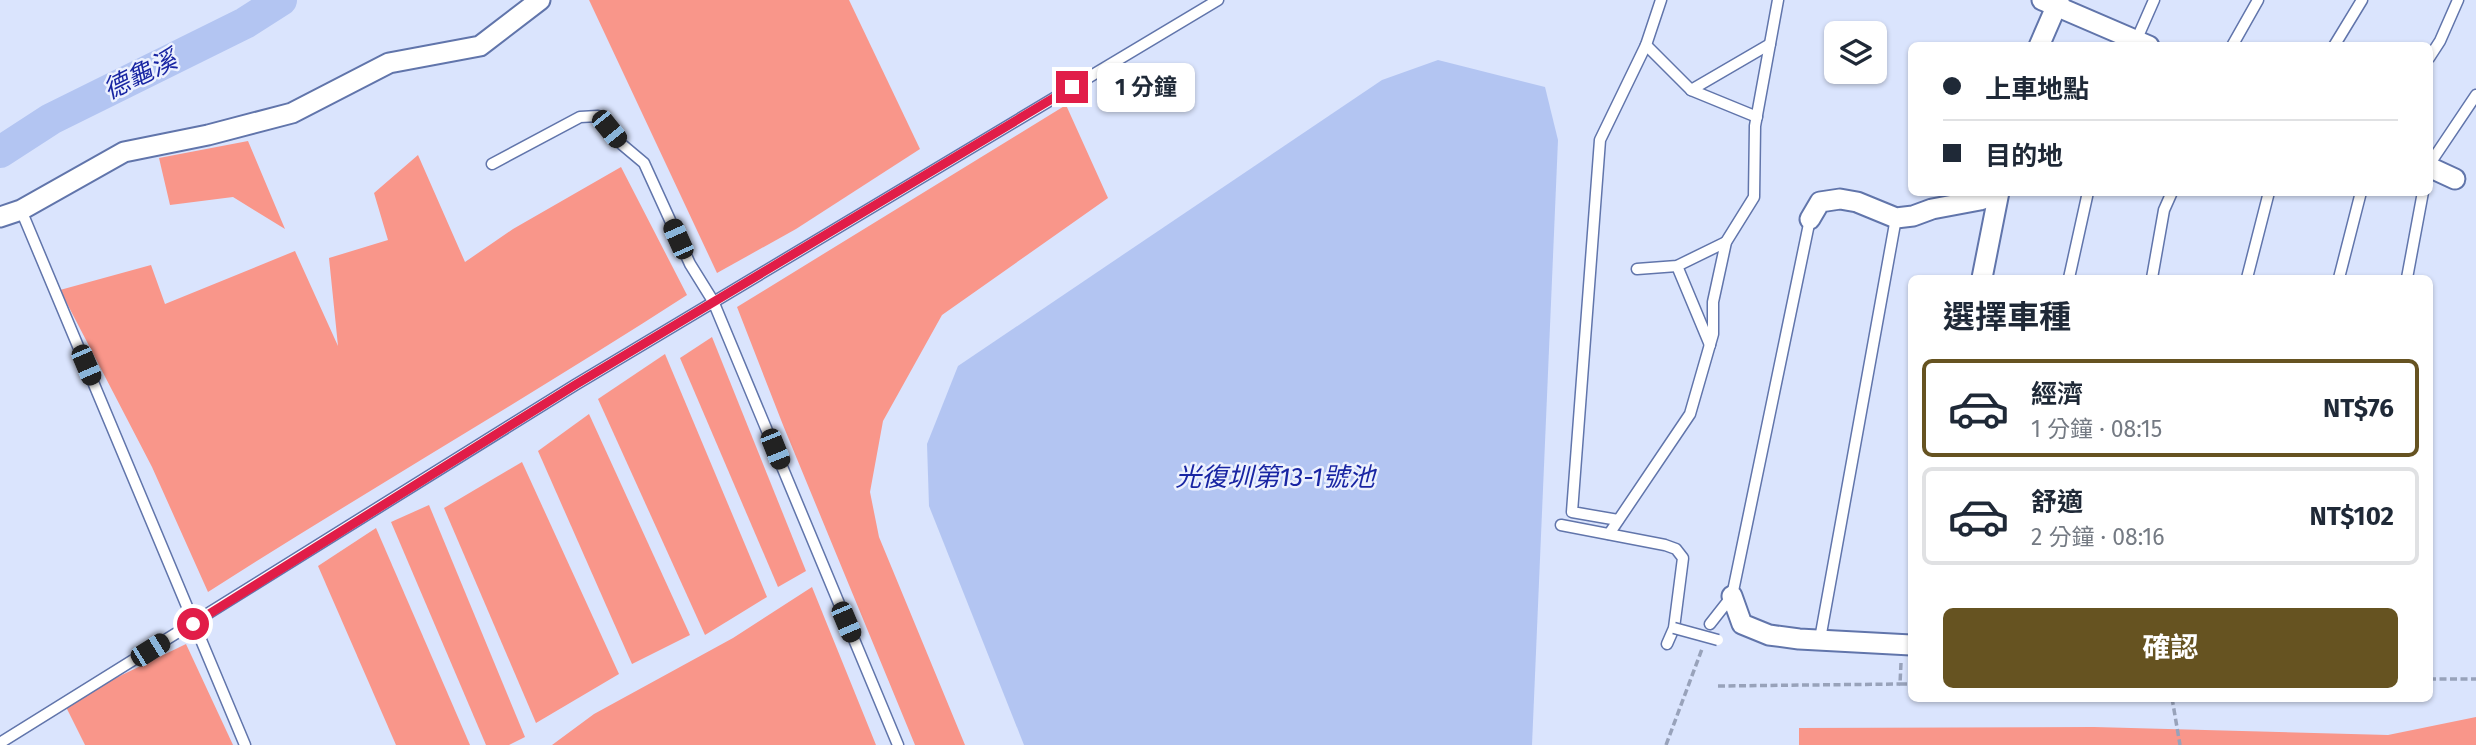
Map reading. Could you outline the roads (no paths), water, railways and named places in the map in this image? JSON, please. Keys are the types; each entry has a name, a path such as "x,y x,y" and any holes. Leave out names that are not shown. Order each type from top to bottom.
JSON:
{"street":[{"path":"0,217 21,210 124,152 208,135 292,113 388,63 480,46 540,0"},
{"path":"2040,42 2052,2 2136,42"},
{"path":"2433,168 2455,179"},
{"path":"1810,219 1820,202 1840,199 1857,202 1896,218 1991,196"},
{"path":"1983,275 1998,196"},
{"path":"1732,596 1742,624 1769,635 1820,639 1908,640"}],"lane":[{"path":"0,743 575,385 1218,0"},
{"path":"1618,520 1572,512 1600,140 1646,45 1661,0"},
{"path":"1609,534 1690,414 1713,334 1713,302 1726,242 1754,197 1757,117 1779,0"},
{"path":"2141,42 2154,0"},
{"path":"2234,42 2258,0"},
{"path":"2336,42 2362,0"},
{"path":"2433,52 2458,0"},
{"path":"1691,90 1770,44"},
{"path":"1646,45 1691,90 1757,117"},
{"path":"2433,160 2476,95"},
{"path":"492,164 580,117 598,116 619,142 644,163 690,264 713,301 898,745"},
{"path":"2070,275 2087,196"},
{"path":"2153,275 2164,210 2170,196"},
{"path":"2248,275 2268,196"},
{"path":"2340,275 2360,196"},
{"path":"2408,275 2422,196"},
{"path":"21,210 245,745"},
{"path":"1820,639 1896,218"},
{"path":"1710,624 1732,596 1810,219"},
{"path":"1637,269 1677,265 1726,242"},
{"path":"1677,265 1710,345"},
{"path":"1561,525 1676,549 1683,558 1674,628 1667,644"},
{"path":"1674,628 1718,640"}],"water":[{"name":"光復圳第13-1號池","path":"1438,60 1545,87 1558,140 1532,745 1024,745 929,506 927,444 958,366 1382,80"}],"waterway":[{"name":"德龜溪","path":"0,152 51,119 245,23 281,0"}]}
